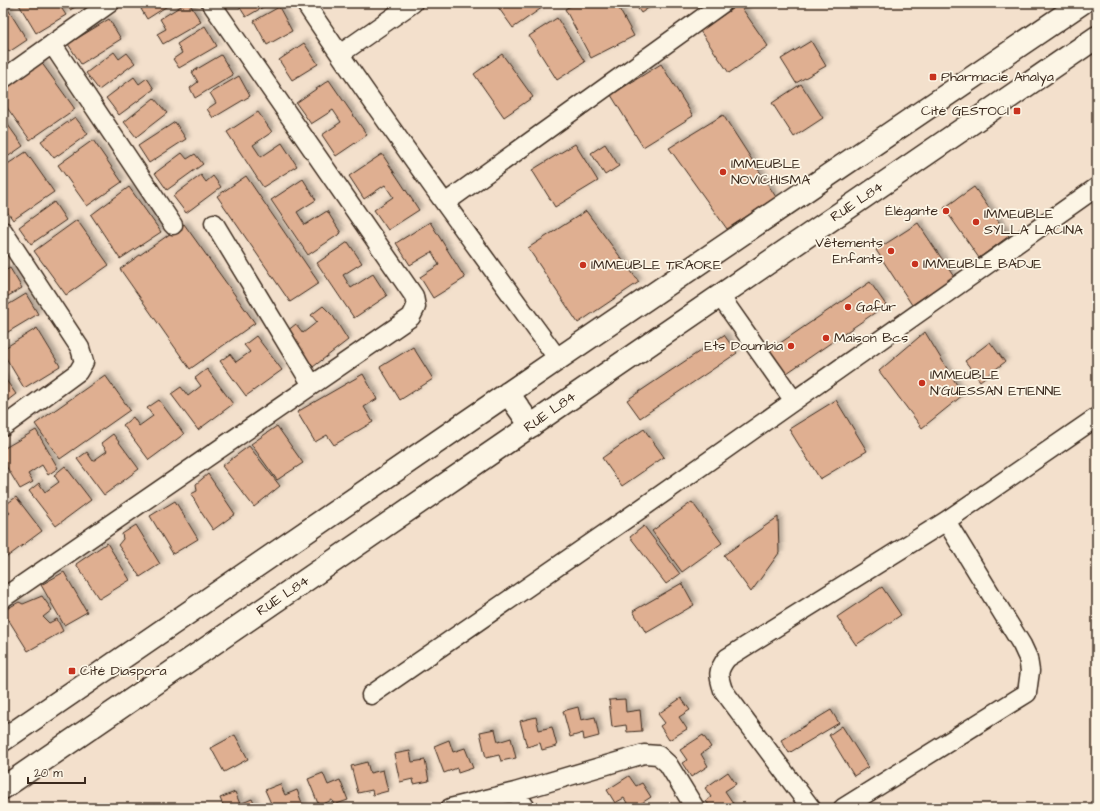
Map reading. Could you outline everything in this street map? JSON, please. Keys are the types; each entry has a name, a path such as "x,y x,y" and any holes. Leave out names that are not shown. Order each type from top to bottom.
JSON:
{"main road":[{"path":"3,740 508,393 1082,3"},
{"name":"RUE L84","path":"3,788 1097,37"},
{"path":"508,393 531,426"}],"street":[{"path":"3,79 110,3"},
{"path":"3,598 411,317 416,307 414,296 211,3"},
{"path":"306,3 445,203 558,359"},
{"path":"340,54 413,3"},
{"path":"445,203 723,3"},
{"path":"52,44 173,225"},
{"path":"371,695 632,515 1097,187"},
{"path":"214,223 312,385"},
{"path":"3,231 80,348 84,362 78,372 3,427"},
{"path":"720,296 794,401"},
{"path":"811,808 723,690 719,679 720,668 727,658 946,521 1097,417"},
{"path":"843,808 1027,693 1030,671 1028,658 1022,645 946,521"},
{"path":"450,808 515,792 644,754 658,755 668,764 695,808"},
{"path":"515,792 526,808"}],"building":[{"path":"3,3 27,40 9,52 3,42"},
{"path":"18,3 58,3 66,15 36,33"},
{"path":"66,3 82,3 70,10"},
{"path":"149,3 172,3 147,19 141,9"},
{"path":"186,3 189,3 201,22 163,44 157,34 166,29 160,19"},
{"path":"237,3 270,3 246,17"},
{"path":"495,3 544,3 546,5 513,28"},
{"path":"576,3 616,3 634,36 591,58 565,9"},
{"path":"634,3 656,3 641,13"},
{"path":"739,4 768,46 729,73 700,31"},
{"path":"279,7 292,31 267,45 254,21"},
{"path":"557,18 585,62 557,80 529,36"},
{"path":"109,19 121,39 81,64 68,44"},
{"path":"205,26 217,46 179,68 173,59 182,53 177,44"},
{"path":"811,41 826,66 796,83 781,59"},
{"path":"304,43 318,64 292,80 279,60"},
{"path":"114,52 119,59 127,53 135,63 99,90 86,73"},
{"path":"502,54 533,97 504,117 474,74"},
{"path":"221,55 233,75 195,98 190,88 198,82 192,72"},
{"path":"41,62 75,109 30,140 3,102 3,89"},
{"path":"661,64 693,116 643,147 611,95"},
{"path":"239,76 250,96 213,118 207,109 216,103 210,93"},
{"path":"134,77 139,84 147,78 154,89 119,115 106,98"},
{"path":"329,80 367,135 336,156 322,135 341,122 333,110 311,124 296,103"},
{"path":"801,84 823,118 794,137 772,103"},
{"path":"154,98 167,113 136,137 124,122"},
{"path":"258,112 272,132 253,145 261,157 282,143 297,166 263,187 227,132"},
{"name":"IMMEUBLE NOVICHISMA","path":"723,115 776,197 727,229 669,148"},
{"path":"75,117 88,134 54,158 41,141"},
{"path":"3,118 23,146 3,160"},
{"path":"175,122 186,139 149,163 138,146"},
{"path":"93,140 122,182 87,206 58,165"},
{"path":"575,144 598,181 555,207 532,170"},
{"path":"605,144 619,166 605,175 591,153"},
{"path":"26,152 54,192 13,220 3,206 3,167"},
{"path":"182,153 187,159 195,154 203,164 167,190 155,173"},
{"path":"382,154 419,210 388,230 374,210 393,197 385,185 364,199 349,176"},
{"path":"201,175 206,182 213,176 221,187 186,213 173,196"},
{"path":"246,176 319,283 290,302 217,196"},
{"path":"303,179 316,200 297,212 305,225 327,211 341,233 308,255 271,200"},
{"path":"129,187 161,232 120,259 91,215"},
{"name":"IMMEUBLE SYLLA LACINA","path":"974,187 1009,236 979,258 944,208"},
{"path":"54,202 66,220 31,244 19,227"},
{"name":"IMMEUBLE TRAORE","path":"586,211 639,282 578,323 528,248"},
{"path":"77,220 109,265 66,295 34,251"},
{"path":"430,222 465,278 433,298 420,277 439,265 432,252 410,265 396,243"},
{"name":"IMMEUBLE BADJE","path":"918,223 954,277 912,305 876,250"},
{"path":"184,224 255,323 190,369 120,269"},
{"path":"348,242 362,263 343,275 351,288 373,274 387,296 354,318 317,263"},
{"path":"10,268 22,288 3,299 3,272"},
{"path":"870,282 886,305 784,375 767,352"},
{"path":"26,294 38,314 3,335 3,308"},
{"path":"323,306 333,316 348,340 313,367 287,331 296,324 303,333 317,322 311,315"},
{"path":"37,328 60,366 24,388 3,353 3,349"},
{"name":"IMMEUBLE N'GUESSAN ETIENNE","path":"925,332 963,395 922,428 879,371"},
{"path":"724,335 737,353 640,418 627,400"},
{"path":"256,336 282,370 246,396 220,361 230,354 236,362 250,352 244,345"},
{"path":"990,342 1005,362 980,381 965,361"},
{"path":"413,347 433,379 400,400 380,367"},
{"path":"207,369 233,404 198,430 171,394 181,387 188,396 201,386 195,378"},
{"path":"363,374 377,399 364,407 373,422 334,445 327,435 315,442 297,412"},
{"path":"105,375 130,410 60,459 35,424"},
{"path":"3,376 16,394 3,404"},
{"path":"159,400 184,434 149,460 123,425 133,417 139,426 153,416 147,408"},
{"path":"836,400 867,451 820,479 789,429"},
{"path":"277,426 303,463 277,480 251,444"},
{"path":"644,429 664,457 622,486 602,458"},
{"path":"36,430 58,468 48,475 42,465 28,474 33,482 20,489 3,461 3,449"},
{"path":"113,434 139,469 104,495 77,459 87,452 93,461 107,451 101,443"},
{"path":"249,446 280,486 254,507 222,466"},
{"path":"65,466 91,500 56,526 29,491 39,483 45,492 59,482 54,475"},
{"path":"208,474 235,514 213,530 191,494 197,491 196,484"},
{"path":"16,497 42,531 7,557 3,552 3,519 10,513 4,506"},
{"path":"175,501 198,539 173,554 150,516"},
{"path":"692,502 722,543 682,572 652,531"},
{"path":"778,517 779,553 751,592 724,555"},
{"path":"136,525 160,564 140,577 118,545 123,539 122,534"},
{"path":"644,526 680,574 666,584 630,537"},
{"path":"107,543 130,580 99,599 76,564"},
{"path":"64,572 87,612 64,625 41,585"},
{"path":"682,583 694,605 646,633 633,611"},
{"path":"882,587 901,615 856,645 837,617"},
{"path":"42,596 52,610 43,617 49,623 57,619 63,631 28,651 3,611 19,602 23,604"},
{"path":"681,698 690,710 679,717 687,729 669,740 660,726 665,723 658,714"},
{"path":"625,699 626,712 640,710 642,731 627,732 626,725 612,727 609,700"},
{"path":"578,707 581,720 595,717 599,736 584,740 583,733 570,737 563,711"},
{"path":"831,710 839,723 789,753 781,740"},
{"path":"536,717 539,730 552,727 557,746 542,750 540,743 527,747 520,721"},
{"path":"842,726 868,767 854,776 829,735"},
{"path":"495,729 498,742 511,738 516,758 501,761 499,755 486,758 480,732"},
{"path":"235,735 248,759 224,772 211,748"},
{"path":"703,735 711,747 701,754 708,766 691,777 682,763 687,760 680,750"},
{"path":"449,740 453,752 465,748 473,768 458,773 457,768 444,773 434,746"},
{"path":"410,751 412,762 425,760 429,781 414,784 413,779 400,782 394,754"},
{"path":"367,762 370,773 383,770 388,791 373,795 372,790 358,793 351,766"},
{"path":"728,772 736,784 725,791 733,803 726,808 711,808 706,801 711,797 705,788"},
{"path":"323,773 328,785 340,780 348,800 334,805 332,800 319,806 308,779"},
{"path":"629,776 636,786 642,783 651,797 634,808 630,808 624,798 615,803 607,790"},
{"path":"280,784 285,795 297,790 304,808 273,808 265,790"},
{"path":"235,792 240,804 252,799 256,808 224,808 220,798"}],"place":[{"name":"Pharmacie Analya","path":"933,77"},
{"name":"Cité GESTOCI","path":"1017,111"},
{"name":"IMMEUBLE NOVICHISMA","path":"723,172"},
{"name":"Élégante","path":"946,211"},
{"name":"IMMEUBLE SYLLA LACINA","path":"976,222"},
{"name":"Vêtements Enfants","path":"891,251"},
{"name":"IMMEUBLE BADJE","path":"915,264"},
{"name":"IMMEUBLE TRAORE","path":"583,265"},
{"name":"Gafur","path":"848,307"},
{"name":"Maison Bcs","path":"826,338"},
{"name":"Ets Doumbia","path":"791,346"},
{"name":"IMMEUBLE N'GUESSAN ETIENNE","path":"922,383"},
{"name":"Cité Diaspora","path":"72,671"}]}
